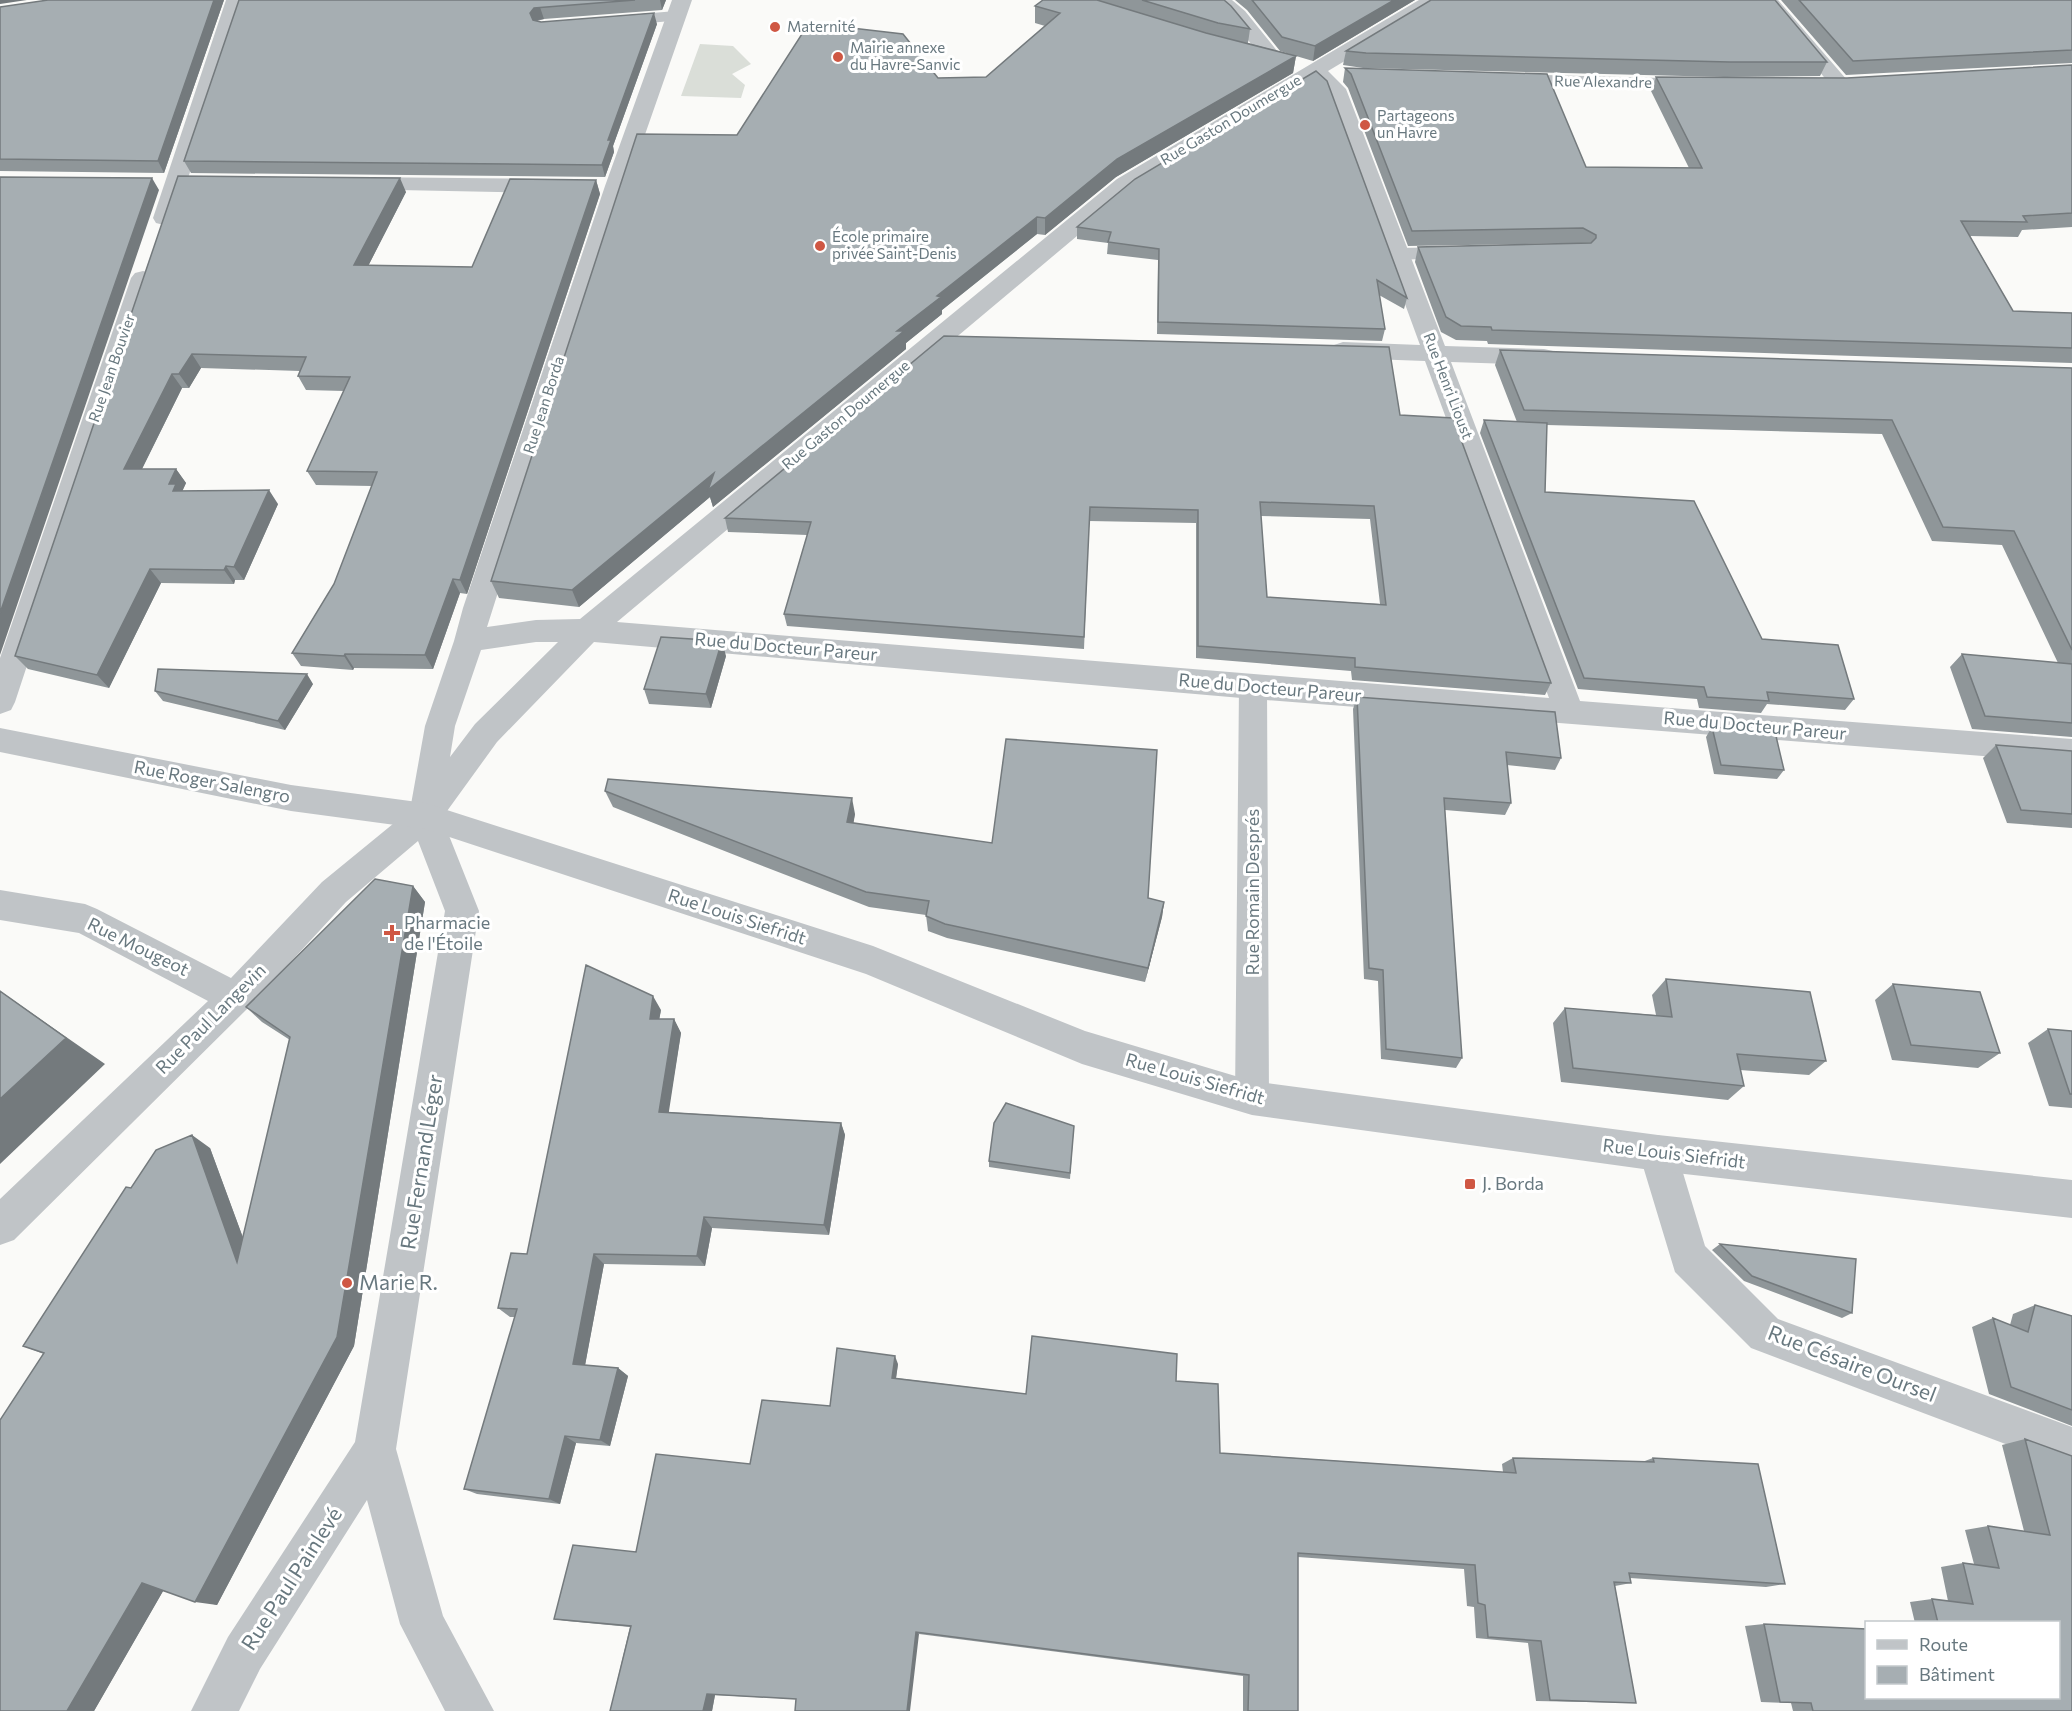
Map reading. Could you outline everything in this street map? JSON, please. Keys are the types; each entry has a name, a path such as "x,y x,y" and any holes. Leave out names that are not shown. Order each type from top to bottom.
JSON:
{"street":[{"name":"Rue Jean Bouvier","path":"0,702 177,182 236,0"},
{"path":"1220,0 1238,15 1272,57"},
{"name":"Rue Gaston Doumergue","path":"425,816 486,734 587,630 1125,184 1433,0"},
{"name":"Rue Jean Borda","path":"425,816 440,726 469,641 604,186 679,8"},
{"path":"1243,52 1272,57 1315,70 1353,75"},
{"name":"Rue Henri Lioust","path":"1315,70 1336,89 1569,711"},
{"name":"Rue Alexandre","path":"1491,79 1724,85"},
{"path":"1817,85 1863,83"},
{"path":"330,184 568,186"},
{"path":"940,338 975,339"},
{"path":"1317,350 1565,357"},
{"name":"Rue du Docteur Pareur","path":"469,641 536,632 587,630 1253,687 2072,752"},
{"name":"Rue Roger Salengro","path":"0,740 291,798 425,816"},
{"name":"Rue Paul Langevin","path":"0,1226 235,998 334,891 425,816"},
{"name":"Rue Louis Siefridt","path":"425,816 873,961 1082,1047 1252,1098 1658,1153 2072,1199"},
{"name":"Rue Fernand Léger","path":"425,816 462,911 375,1449 423,1624 471,1711"},
{"name":"Rue Mougeot","path":"0,905 85,919 235,998"},
{"name":"Rue Césaire Oursel","path":"1658,1153 1689,1258 1765,1334 2072,1448"},
{"name":"Rue Paul Painlevé","path":"214,1711 244,1653 375,1449"}],"lane":[{"path":"1769,0 1840,84"},
{"path":"599,22 679,8"},
{"path":"1398,254 1477,253"},
{"name":"Rue Romain Després","path":"1252,1098 1253,687"}],"shaded area":[{"path":"700,44 733,46 751,64 732,74 745,85 741,98 681,96"}],"building":[{"path":"48,0 214,0 158,161 0,159 0,7"},
{"path":"239,0 635,0 534,8 530,13 533,20 541,22 654,13 608,140 611,140 602,165 184,161"},
{"path":"1043,0 1097,0 1206,33 1296,56 1117,159 1045,218 1037,217 937,296 941,297 897,331 904,331 708,490 714,473 572,590 491,581 637,134 737,135 809,23 903,34 938,78 986,77 1060,13 1035,6"},
{"path":"1142,0 1224,0 1250,29 1218,23"},
{"path":"1252,0 1394,0 1315,46 1282,37"},
{"path":"1431,0 1775,0 1827,62 1730,62 1346,51"},
{"path":"1799,0 2072,0 2072,50 1853,61"},
{"path":"2072,65 2072,213 2023,216 2027,222 1961,221 2013,311 2072,313 2072,348 1492,330 1491,327 1461,326 1446,317 1418,247 1591,243 1596,235 1583,228 1412,231 1351,74 1345,68 1547,74 1586,167 1702,168 1656,77 1847,78"},
{"path":"1316,71 1327,81 1407,298 1377,280 1385,329 1158,322 1159,249 1108,242 1111,232 1077,227 1135,179"},
{"path":"178,176 400,178 354,265 472,267 510,179 596,180 460,580 453,579 425,655 345,654 344,656 292,653 334,584 377,472 307,471 350,377 298,376 306,357 192,354 179,374 172,374 124,469 176,469 169,484 176,484 173,491 269,490 234,567 226,566 224,570 150,569 97,675 15,656"},
{"path":"0,177 152,178 0,613"},
{"path":"944,336 1389,347 1400,415 1453,418 1551,683 1355,667 1355,658 1198,646 1198,510 1090,507 1084,637 784,614 811,522 725,518","holes":["1260,502 1374,506 1386,605 1267,597"]},
{"path":"1500,350 2072,368 2072,650 2014,531 1943,527 1892,420 1524,410"},
{"path":"1484,420 1547,423 1545,492 1694,501 1762,639 1838,645 1854,699 1767,692 1769,701 1707,697 1704,687 1584,678"},
{"path":"661,637 722,641 706,694 644,689"},
{"path":"1962,654 2072,664 2072,723 1985,716"},
{"path":"158,669 307,674 278,721 155,691"},
{"path":"1357,697 1555,712 1561,758 1506,752 1511,803 1444,798 1462,1058 1386,1049 1383,970 1369,968"},
{"path":"1712,727 1775,732 1784,770 1721,765"},
{"path":"1006,739 1157,750 1148,898 1164,902 1148,968 945,924 926,916 929,901 866,892 605,791 608,779 852,798 847,822 992,843"},
{"path":"1996,745 2072,751 2072,814 2021,810"},
{"path":"375,879 413,886 337,1337 195,1602 142,1583 67,1711 0,1711 0,1420 44,1353 23,1346 126,1187 131,1188 156,1150 192,1135 237,1262 290,1037 246,1007"},
{"path":"586,965 653,996 650,1019 674,1019 659,1112 841,1123 824,1225 704,1217 697,1256 594,1254 573,1364 618,1368 600,1440 565,1436 549,1499 464,1489 517,1309 498,1308 511,1253 527,1254"},
{"path":"1666,979 1810,992 1826,1061 1737,1054 1744,1086 1573,1068 1565,1008 1672,1017"},
{"path":"1893,984 1980,992 2000,1053 1911,1045"},
{"path":"0,991 66,1038 0,1099"},
{"path":"2048,1029 2072,1031 2072,1094 2070,1094"},
{"path":"1006,1103 1074,1126 1070,1173 989,1161 994,1123"},
{"path":"1720,1244 1856,1259 1852,1313 1752,1276"},
{"path":"2035,1305 2072,1316 2072,1410 2011,1387 1993,1318 2028,1332"},
{"path":"1032,1336 1177,1354 1176,1381 1218,1384 1220,1453 1516,1473 1513,1458 1654,1462 1653,1458 1758,1464 1785,1584 1629,1573 1631,1583 1614,1582 1636,1703 1550,1700 1541,1641 1488,1637 1485,1605 1478,1603 1475,1565 1298,1553 1298,1711 1248,1711 1249,1675 916,1632 907,1711 795,1711 796,1699 707,1694 703,1711 610,1711 631,1626 554,1619 573,1545 636,1552 656,1454 750,1464 762,1400 830,1406 837,1348 895,1356 892,1378 1026,1394"},
{"path":"2025,1439 2072,1456 2072,1711 1813,1711 1811,1703 1780,1702 1764,1624 1865,1629 1865,1699 2060,1699 2060,1621 1938,1621 1932,1599 1973,1604 1963,1563 1999,1568 1988,1526 2050,1535"}],"place":[{"name":"Maternité","path":"775,27"},
{"name":"Mairie annexe du Havre-Sanvic","path":"838,57"},
{"name":"Partageons un Havre","path":"1365,125"},
{"name":"École primaire privée Saint-Denis","path":"820,246"},
{"name":"Pharmacie de l'Étoile","path":"392,933"},
{"name":"J. Borda","path":"1470,1184"},
{"name":"Marie R.","path":"347,1283"}]}
